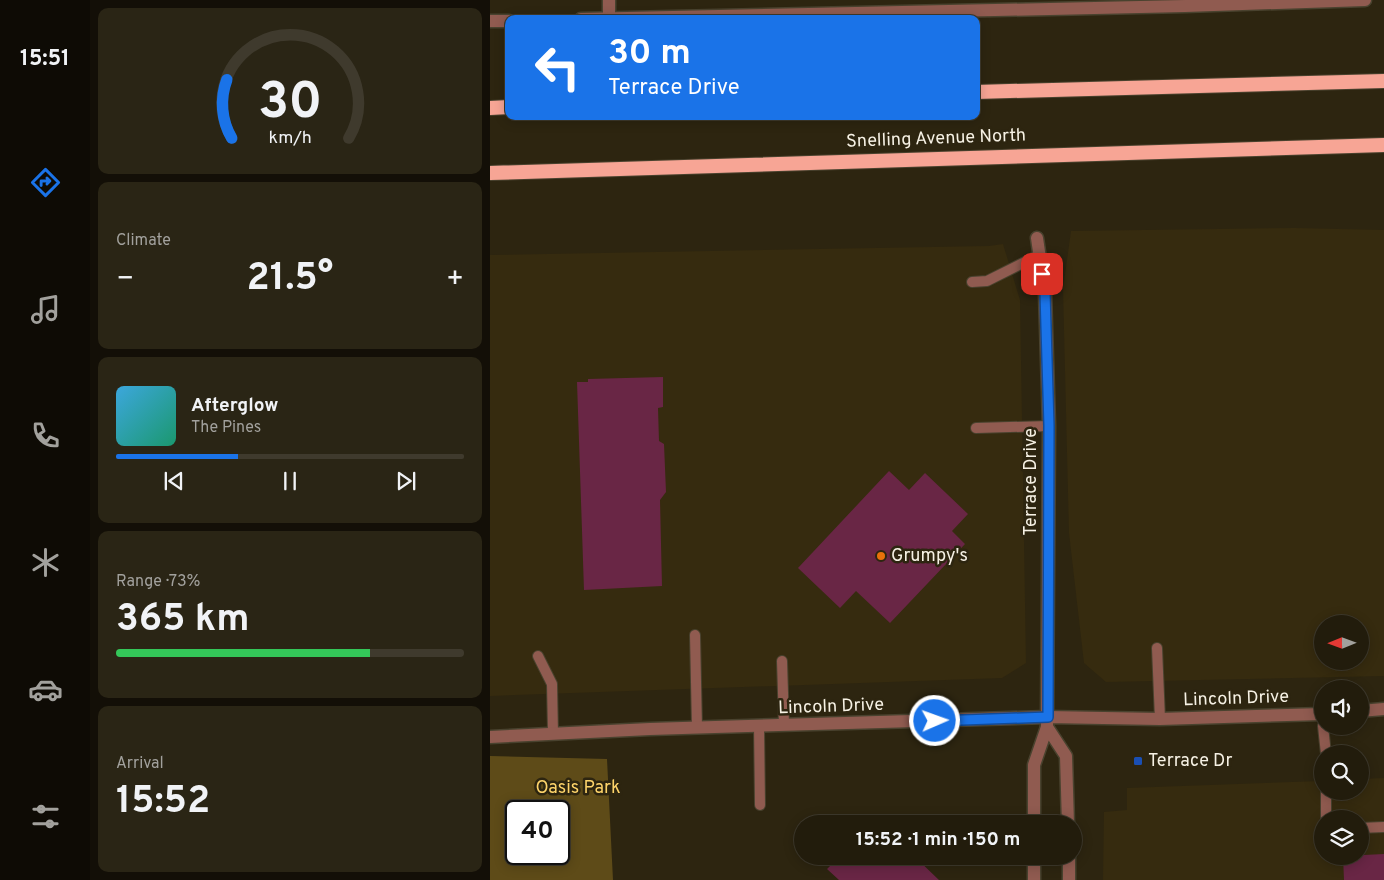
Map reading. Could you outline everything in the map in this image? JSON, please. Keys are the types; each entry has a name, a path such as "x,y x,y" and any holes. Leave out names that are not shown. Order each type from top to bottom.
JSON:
{"highway":[{"path":"980,92 1384,81"},
{"path":"490,108 505,107"},
{"name":"Snelling Avenue North","path":"490,173 1384,145"}],"street":[{"path":"609,0 609,15"},
{"path":"724,15 1365,0"},
{"path":"490,21 505,21"},
{"name":"Terrace Drive","path":"1034,815 1034,765 1047,722 1049,426 1045,293 1037,238"},
{"path":"1369,710 1384,709"},
{"name":"Lincoln Drive","path":"490,737 759,726 1160,719 1314,719"},
{"path":"1047,722 1066,756 1068,815"},
{"path":"1034,865 1034,880"},
{"path":"1069,865 1069,880"}],"lane":[{"path":"972,282 987,281 1039,256"},
{"path":"976,428 1049,426"},
{"path":"695,634 697,728"},
{"path":"1157,648 1160,719"},
{"path":"538,656 552,684 553,734"},
{"path":"782,661 784,726"},
{"path":"759,726 760,806"},
{"path":"1369,828 1384,827"}],"shaded area":[{"path":"1294,228 1384,230 1384,676 1106,682 1084,663 1069,533 1063,289 1071,231"},
{"path":"1003,244 1020,300 1026,663 1002,678 490,696 490,255 989,246"},
{"path":"1384,778 1384,880 1103,880 1104,812 1127,810 1127,788 1314,781 1314,800 1369,800 1369,779"}],"green space":[{"name":"Oasis Park","path":"490,756 607,759 613,880 490,880"}],"building":[{"path":"663,377 663,407 658,408 659,441 664,444 666,492 660,500 662,586 584,590 577,382 588,382 588,379"},
{"name":"Grumpy's","path":"889,471 909,490 925,473 968,514 952,531 965,544 890,623 856,591 840,608 798,568"},
{"path":"1384,854 1384,880 1344,880 1343,865 1369,865 1369,855"},
{"path":"831,865 923,865 939,880 839,880 827,869"}],"place":[{"name":"Grumpy's","path":"881,556"},
{"name":"Terrace Dr","path":"1138,761"}],"route":[{"path":"935,721 1048,717 1049,426 1045,293 1042,274"}]}
